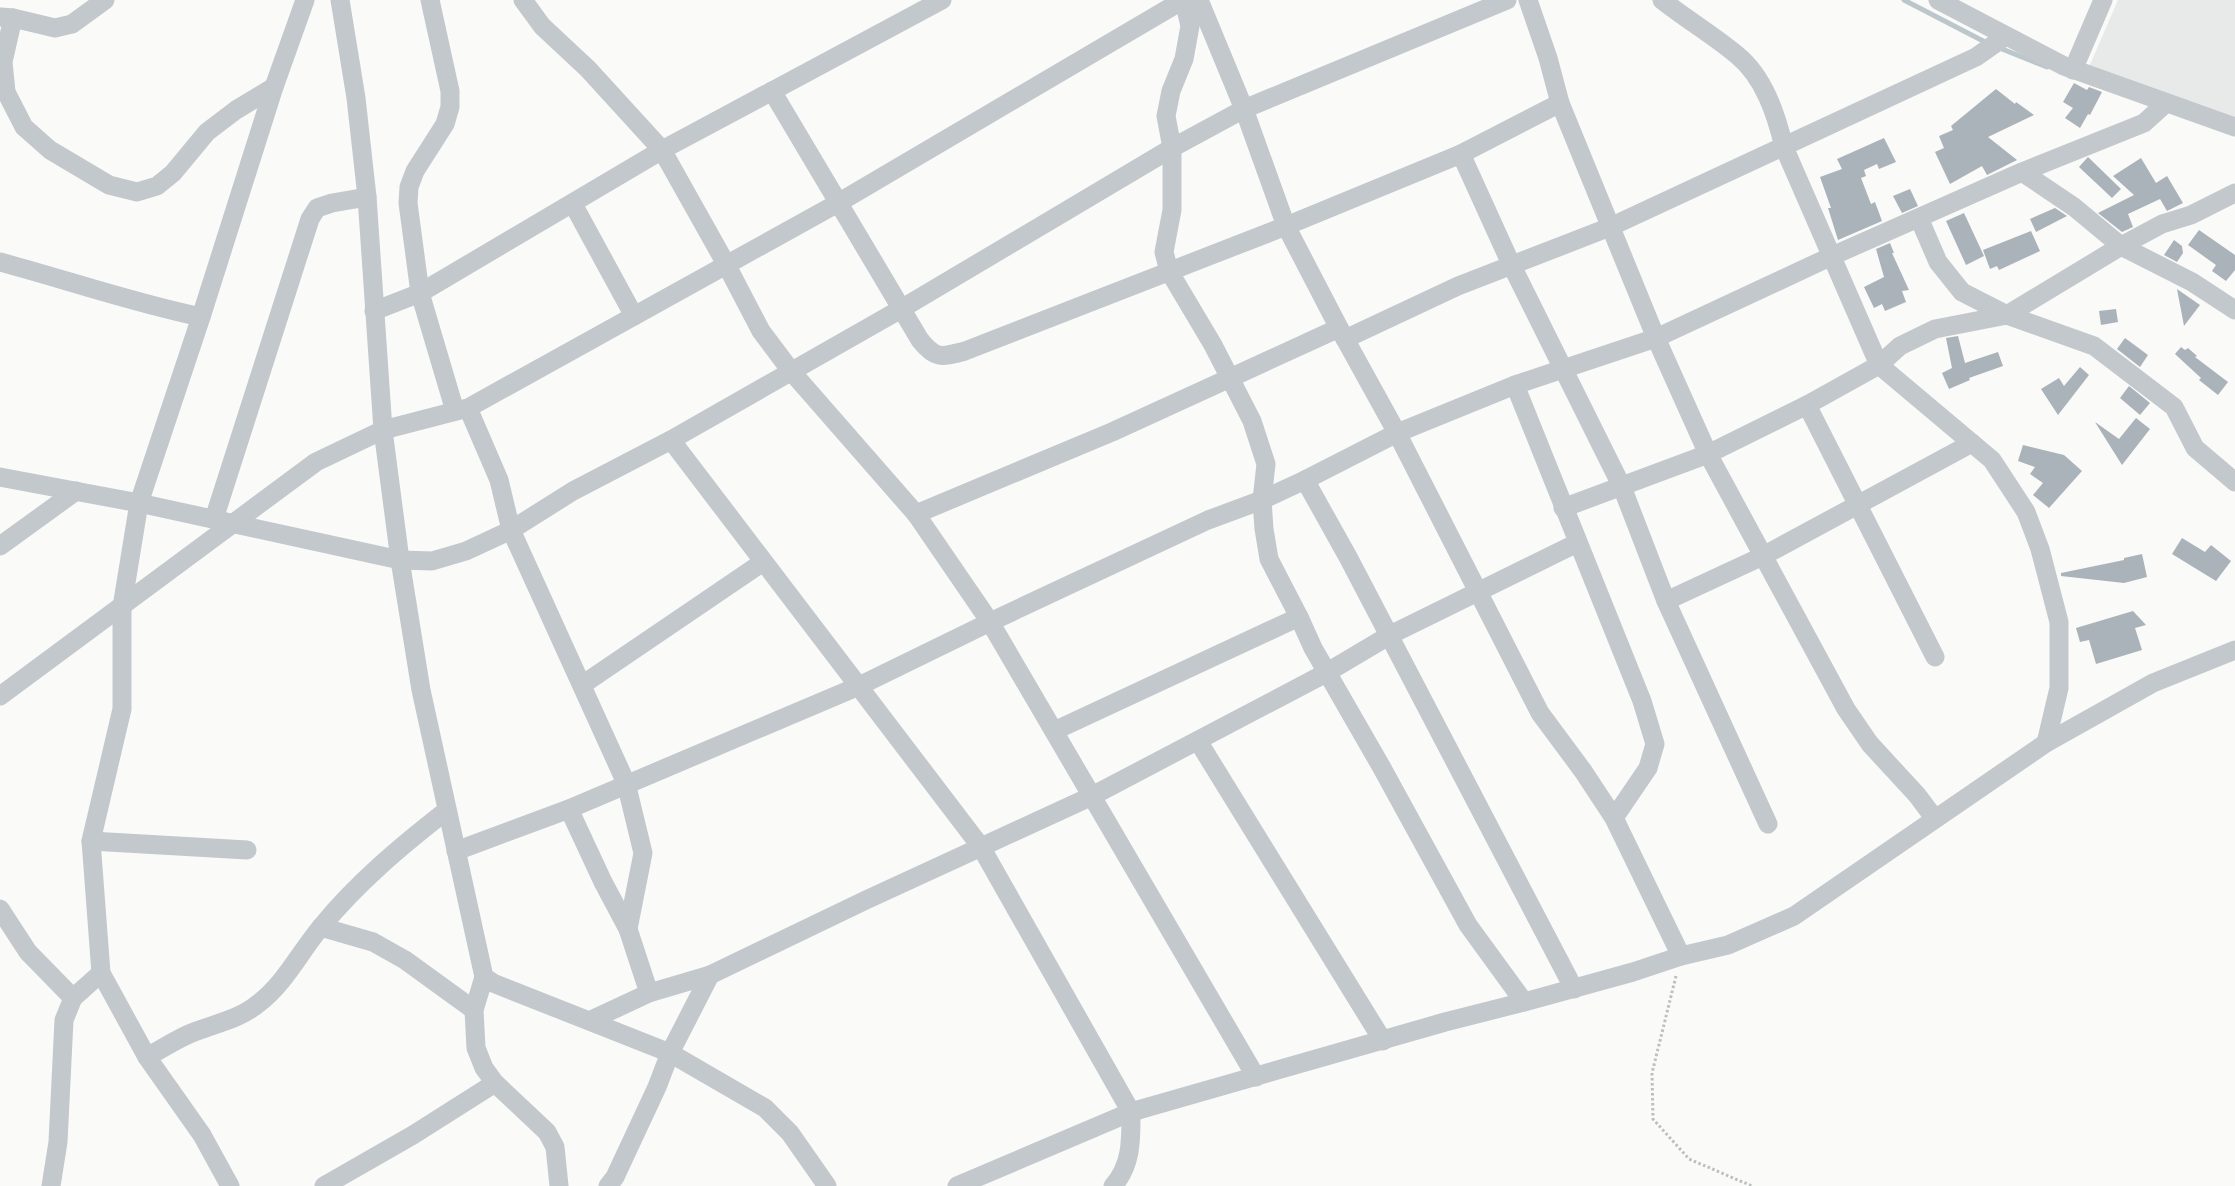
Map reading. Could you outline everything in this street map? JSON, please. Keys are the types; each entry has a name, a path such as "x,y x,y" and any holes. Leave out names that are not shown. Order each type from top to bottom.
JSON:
{"street":[{"path":"105,0 72,24 55,28 6,17 3,62 6,92 24,127 50,150 108,186 137,192 157,186 173,173 207,132 236,110 274,86"},
{"path":"230,1186 202,1135 147,1057 102,973 91,841 122,709 122,607 139,503 201,317 274,86 305,0"},
{"path":"340,0 356,98 367,197 383,430 400,560 421,690 446,811 484,977 474,1010 476,1048 484,1068 495,1084 547,1132 556,1147 558,1186"},
{"path":"430,0 450,91 450,107 445,124 415,171 409,186 408,203 420,293 461,410 499,480 511,530 626,783 643,853 628,929"},
{"path":"523,0 542,26 588,69 662,150 761,331 791,371 916,514 990,622 1256,1076"},
{"path":"374,311 420,293 662,150 942,0"},
{"path":"0,696 235,524 281,486 316,462 383,430 461,410 838,202 1184,0 1190,26 1184,59 1171,92 1166,116 1172,148 1172,210 1164,252 1169,271 1230,377 1252,420 1266,464 1262,500 1269,559 1300,617 1326,673 1382,768 1468,925 1524,1002"},
{"path":"1199,0 1244,109 1286,226 1342,334 1397,433 1540,713 1614,818 1681,956"},
{"path":"0,477 139,503 400,560 432,562 466,551 511,530 573,492 671,440 901,310 1172,148 1244,109 1507,0"},
{"path":"1528,0 1548,58 1560,103 1656,338 1708,454 1846,709 1870,744 1935,819"},
{"path":"1662,0 1739,56 1762,86 1777,119 1784,146 1879,365 1992,460 2026,512 2054,596 2059,622 2059,688 2046,743"},
{"path":"1938,0 2074,70 2235,127"},
{"path":"2074,70 2103,0"},
{"path":"916,514 1112,432 1230,377 1342,334 1511,264 1610,227 1976,57 2006,36"},
{"path":"772,91 901,310 930,353 944,357 964,351 1286,226 1461,154 1560,103"},
{"path":"456,852 569,810 626,783 859,686 990,622 1208,520 1262,500 1305,480 1397,433 1515,385 1656,338 1832,256 2022,172 2144,123 2166,103"},
{"path":"1461,154 1511,264 1565,369 1622,487 1666,602 1768,824"},
{"path":"2022,172 2074,207 2121,246 2192,282 2235,310"},
{"path":"1563,508 1708,454 1807,405 1879,365 1900,346 1935,329 2007,315 2121,246 2162,224 2191,215 2235,193"},
{"path":"214,519 310,219 317,208 332,203 367,197"},
{"path":"573,204 634,316"},
{"path":"1919,218 1938,262 1962,292 2007,315 2094,346 2174,407 2195,448 2235,482"},
{"path":"0,262 81,284 131,301 201,317"},
{"path":"1515,385 1642,702 1655,744 1648,768 1614,818"},
{"path":"1807,405 1935,657"},
{"path":"671,440 982,847 1132,1112 1130,1148 1127,1162 1113,1186"},
{"path":"1666,602 1763,556 1972,443"},
{"path":"1305,480 1390,636 1574,988"},
{"path":"0,546 76,491"},
{"path":"591,1020 649,993 710,975 1092,796 1326,673 1390,636 1577,543"},
{"path":"582,685 763,562"},
{"path":"1054,731 1300,617"},
{"path":"957,1186 1132,1112 1445,1022 1524,1002 1681,956 1728,945 1794,916 2046,743 2153,683 2235,650"},
{"path":"1198,741 1280,870 1383,1041"},
{"path":"569,810 603,882 628,929 649,993"},
{"path":"147,1057 192,1033 240,1017 260,1003 280,982 321,927 360,885 410,839 446,811"},
{"path":"91,841 247,850"},
{"path":"0,909 28,952 73,998"},
{"path":"321,927 373,942 405,960 474,1010"},
{"path":"51,1186 58,1142 64,1020 73,998 102,973"},
{"path":"608,1186 615,1177 657,1087 670,1053 710,975"},
{"path":"484,977 493,983 591,1020 670,1053 765,1108 790,1133 828,1186"},
{"path":"324,1186 413,1135 495,1084"}],"path":[{"path":"1681,956 1652,1073 1653,1119 1689,1159 1752,1186"}],"shaded area":[{"path":"2118,0 2235,0 2235,118 2089,67"}],"building":[{"path":"2074,83 2087,90 2089,87 2102,92 2090,115 2088,114 2080,128 2065,118 2073,108 2063,102"},
{"path":"1996,89 2015,104 2016,102 2034,115 1988,137 2017,160 1987,175 1982,166 1950,184 1935,152 1944,148 1939,136 1953,130 1951,126"},
{"path":"1884,138 1896,162 1879,169 1877,164 1864,170 1866,176 1861,178 1871,204 1875,202 1882,221 1838,240 1828,208 1831,208 1820,177 1842,169 1837,159"},
{"path":"2088,157 2121,189 2112,198 2079,167"},
{"path":"2141,158 2156,183 2167,176 2183,203 2167,211 2160,199 2128,214 2133,227 2122,232 2098,213 2134,195 2113,176"},
{"path":"1910,189 1918,206 1902,213 1893,196"},
{"path":"2055,208 2067,216 2036,232 2030,219"},
{"path":"1964,213 1984,256 1966,265 1946,221"},
{"path":"2199,230 2235,255 2235,270 2226,281 2212,271 2216,265 2188,245"},
{"path":"2031,231 2040,251 1999,270 1997,266 1990,269 1983,250"},
{"path":"2174,240 2182,246 2183,253 2177,262 2164,255"},
{"path":"1890,243 1894,253 1892,253 1909,290 1902,291 1906,302 1885,311 1882,304 1874,308 1864,287 1884,277 1876,249"},
{"path":"2177,289 2200,305 2184,326"},
{"path":"2116,309 2118,322 2101,325 2099,311"},
{"path":"1958,336 1965,363 1998,352 2003,366 1969,378 1970,380 1949,389 1942,373 1952,368 1946,338"},
{"path":"2125,338 2148,355 2140,367 2117,349"},
{"path":"2181,347 2185,350 2188,348 2197,356 2195,357 2228,382 2218,395 2199,380 2201,378 2175,354"},
{"path":"2080,367 2089,375 2058,415 2041,389 2059,378 2064,386"},
{"path":"2129,386 2150,403 2140,415 2120,398"},
{"path":"2136,418 2150,429 2122,465 2095,422 2119,439"},
{"path":"2023,445 2064,455 2082,471 2049,508 2033,495 2043,483 2030,474 2035,467 2018,461"},
{"path":"2182,538 2205,552 2211,545 2231,561 2216,581 2172,554"},
{"path":"2142,554 2147,577 2124,583 2061,576 2061,573 2124,560 2124,558"},
{"path":"2133,611 2146,625 2135,628 2142,650 2096,664 2089,640 2080,642 2076,628"}],"waterway":[{"path":"1904,0 1987,43"},
{"path":"1997,47 2047,67"}]}
